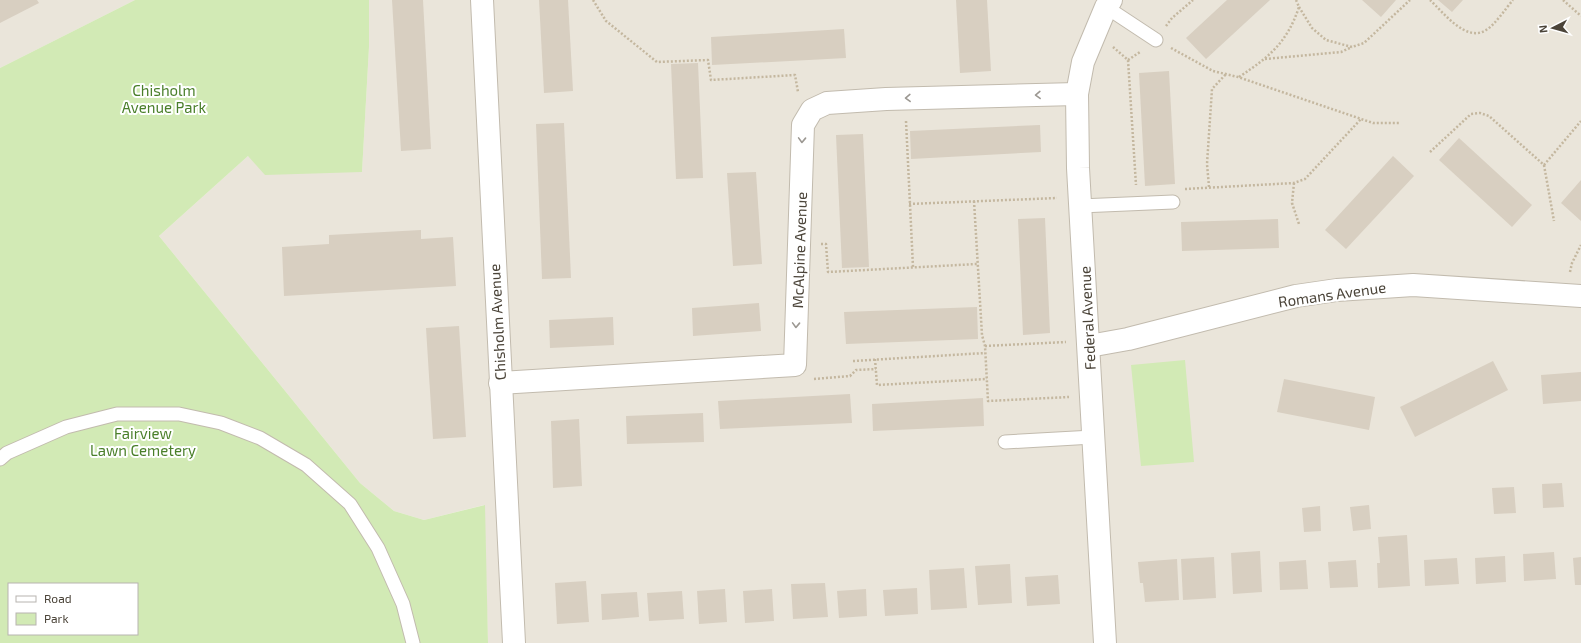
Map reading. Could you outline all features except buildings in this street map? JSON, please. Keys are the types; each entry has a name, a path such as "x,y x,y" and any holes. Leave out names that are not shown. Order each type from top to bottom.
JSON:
{"street":[{"name":"Chisholm Avenue","path":"482,0 514,643"},
{"name":"Federal Avenue","path":"1105,643 1080,201 1077,94 1083,62 1108,3"},
{"path":"812,110 827,103 904,98 1077,94"},
{"name":"McAlpine Avenue","path":"795,365 803,125 812,110"},
{"name":"Romans Avenue","path":"1089,346 1128,339 1296,296 1337,290 1413,285 1574,296"},
{"path":"500,382 795,365"}],"lane":[{"path":"1108,3 1156,40"},
{"path":"1080,201 1137,203 1173,202"},
{"path":"0,460 7,453 66,426 117,414 179,414 221,423 260,438 306,465 350,504 378,548 403,604 413,643"},
{"path":"1005,442 1094,437"}],"path":[{"path":"593,0 606,21 657,62 708,60 711,80 796,75 797,90 812,110"},
{"path":"1192,0 1172,18 1156,40 1213,71 1238,77 1373,123 1399,123"},
{"path":"1296,0 1299,8 1312,28 1326,40 1352,47"},
{"path":"1265,59 1342,52 1364,43 1410,0"},
{"path":"1430,0 1464,30 1476,34 1487,30 1513,0"},
{"path":"1563,0 1581,16"},
{"path":"1238,77 1265,59 1287,35 1299,8"},
{"path":"1112,47 1128,60 1137,203"},
{"path":"1209,187 1207,164 1212,89 1226,74"},
{"path":"904,98 912,267"},
{"path":"1430,152 1471,114 1480,113 1489,116 1544,165 1554,222"},
{"path":"1173,202 1180,189 1294,183 1305,179 1361,118"},
{"path":"1544,165 1581,121"},
{"path":"1294,183 1292,203 1299,224"},
{"path":"909,204 974,201 1080,201"},
{"path":"974,201 977,264 982,335 985,346 988,401 1091,396"},
{"path":"799,243 826,244 828,272 977,264"},
{"path":"1574,296 1572,263 1581,245"},
{"path":"985,346 1064,342 1089,346"},
{"path":"853,361 985,353"},
{"path":"875,359 878,385 987,380"},
{"path":"795,365 808,379 850,376 856,370 876,369"}],"shaded area":[{"path":"0,0 135,0 0,68"},
{"path":"369,0 1581,0 1581,643 488,643 484,505 424,520 394,511 360,483 159,236 248,156 362,172 369,47"}],"green space":[{"name":"Fairview Lawn Cemetery","path":"135,0 369,0 369,47 362,172 265,175 248,156 159,236 360,483 394,511 424,520 485,505 488,643 0,643 0,68"},
{"path":"1185,360 1194,462 1141,466 1131,365"}],"park label":[{"name":"Chisholm Avenue Park","path":"164,98"}]}
